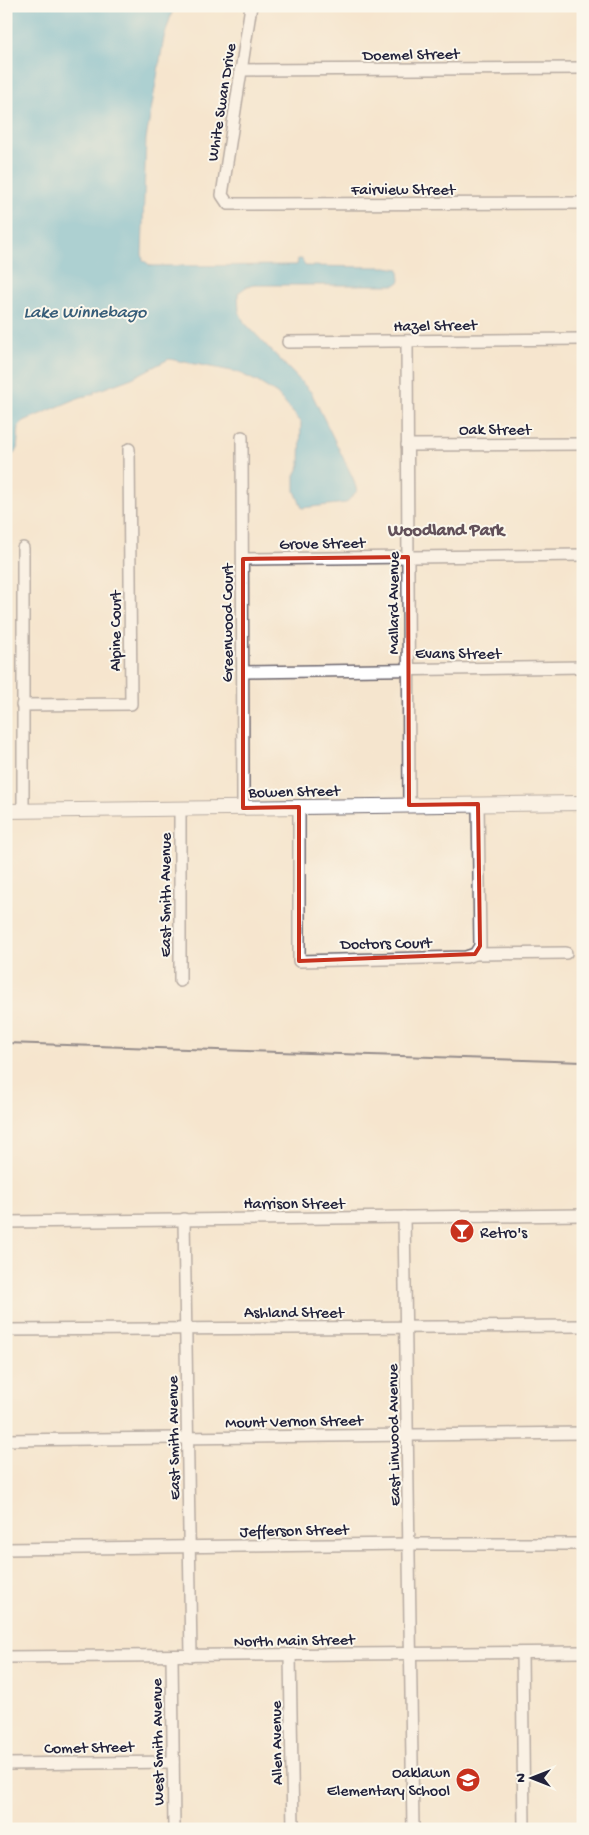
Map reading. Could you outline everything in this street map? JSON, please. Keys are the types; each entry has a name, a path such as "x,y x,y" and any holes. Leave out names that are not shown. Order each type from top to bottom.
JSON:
{"main road":[{"name":"Bowen Street","path":"6,811 583,803"}],"street":[{"name":"White Swan Drive","path":"225,202 222,195 251,6"},
{"name":"Doemel Street","path":"240,70 583,68"},
{"name":"Fairview Street","path":"225,202 232,205 583,204"},
{"name":"Hazel Street","path":"288,342 583,339"},
{"name":"Mallard Avenue","path":"407,341 409,805"},
{"name":"Greenwood Court","path":"242,437 243,808"},
{"name":"Oak Street","path":"407,445 583,444"},
{"name":"Alpine Court","path":"22,705 130,704 129,449"},
{"path":"23,548 23,811"},
{"name":"Grove Street","path":"243,559 583,555"},
{"name":"Evans Street","path":"243,672 409,668 583,667"},
{"path":"475,954 480,946 478,804"},
{"name":"Doctors Court","path":"298,807 299,961 466,957 475,954"},
{"name":"East Smith Avenue","path":"180,809 180,981"},
{"path":"475,954 566,953"},
{"name":"Harrison Street","path":"6,1222 583,1215"},
{"name":"East Linwood Avenue","path":"404,1217 413,1829"},
{"name":"East Smith Avenue","path":"184,1219 190,1656"},
{"name":"Ashland Street","path":"6,1330 583,1326"},
{"name":"Mount Vernon Street","path":"6,1440 583,1433"},
{"name":"Jefferson Street","path":"6,1549 583,1544"},
{"name":"North Main Street","path":"6,1657 583,1652"},
{"path":"522,1653 524,1829"},
{"name":"West Smith Avenue","path":"172,1656 174,1829"},
{"name":"Allen Avenue","path":"290,1656 293,1829"},
{"name":"Comet Street","path":"6,1764 173,1762"}],"highlighted area":[{"path":"408,557 409,805 478,804 480,946 475,954 299,961 299,807 243,808 243,559"}],"water":[{"name":"Lake Winnebago","path":"6,6 174,6 164,38 146,139 142,254 143,260 151,266 297,265 298,259 302,259 305,266 387,267 399,269 400,281 395,285 254,285 246,287 238,293 239,311 244,322 311,392 353,478 357,491 346,503 302,508 295,491 295,476 300,465 301,422 277,394 237,372 169,359 132,378 24,421 19,426 17,451 6,460"}],"railway":[{"path":"6,1043 583,1062"}],"place":[{"name":"Retro's","path":"462,1231"},
{"name":"Oaklawn Elementary School","path":"468,1780"}],"district":[{"name":"Woodland Park","path":"446,529"}]}
